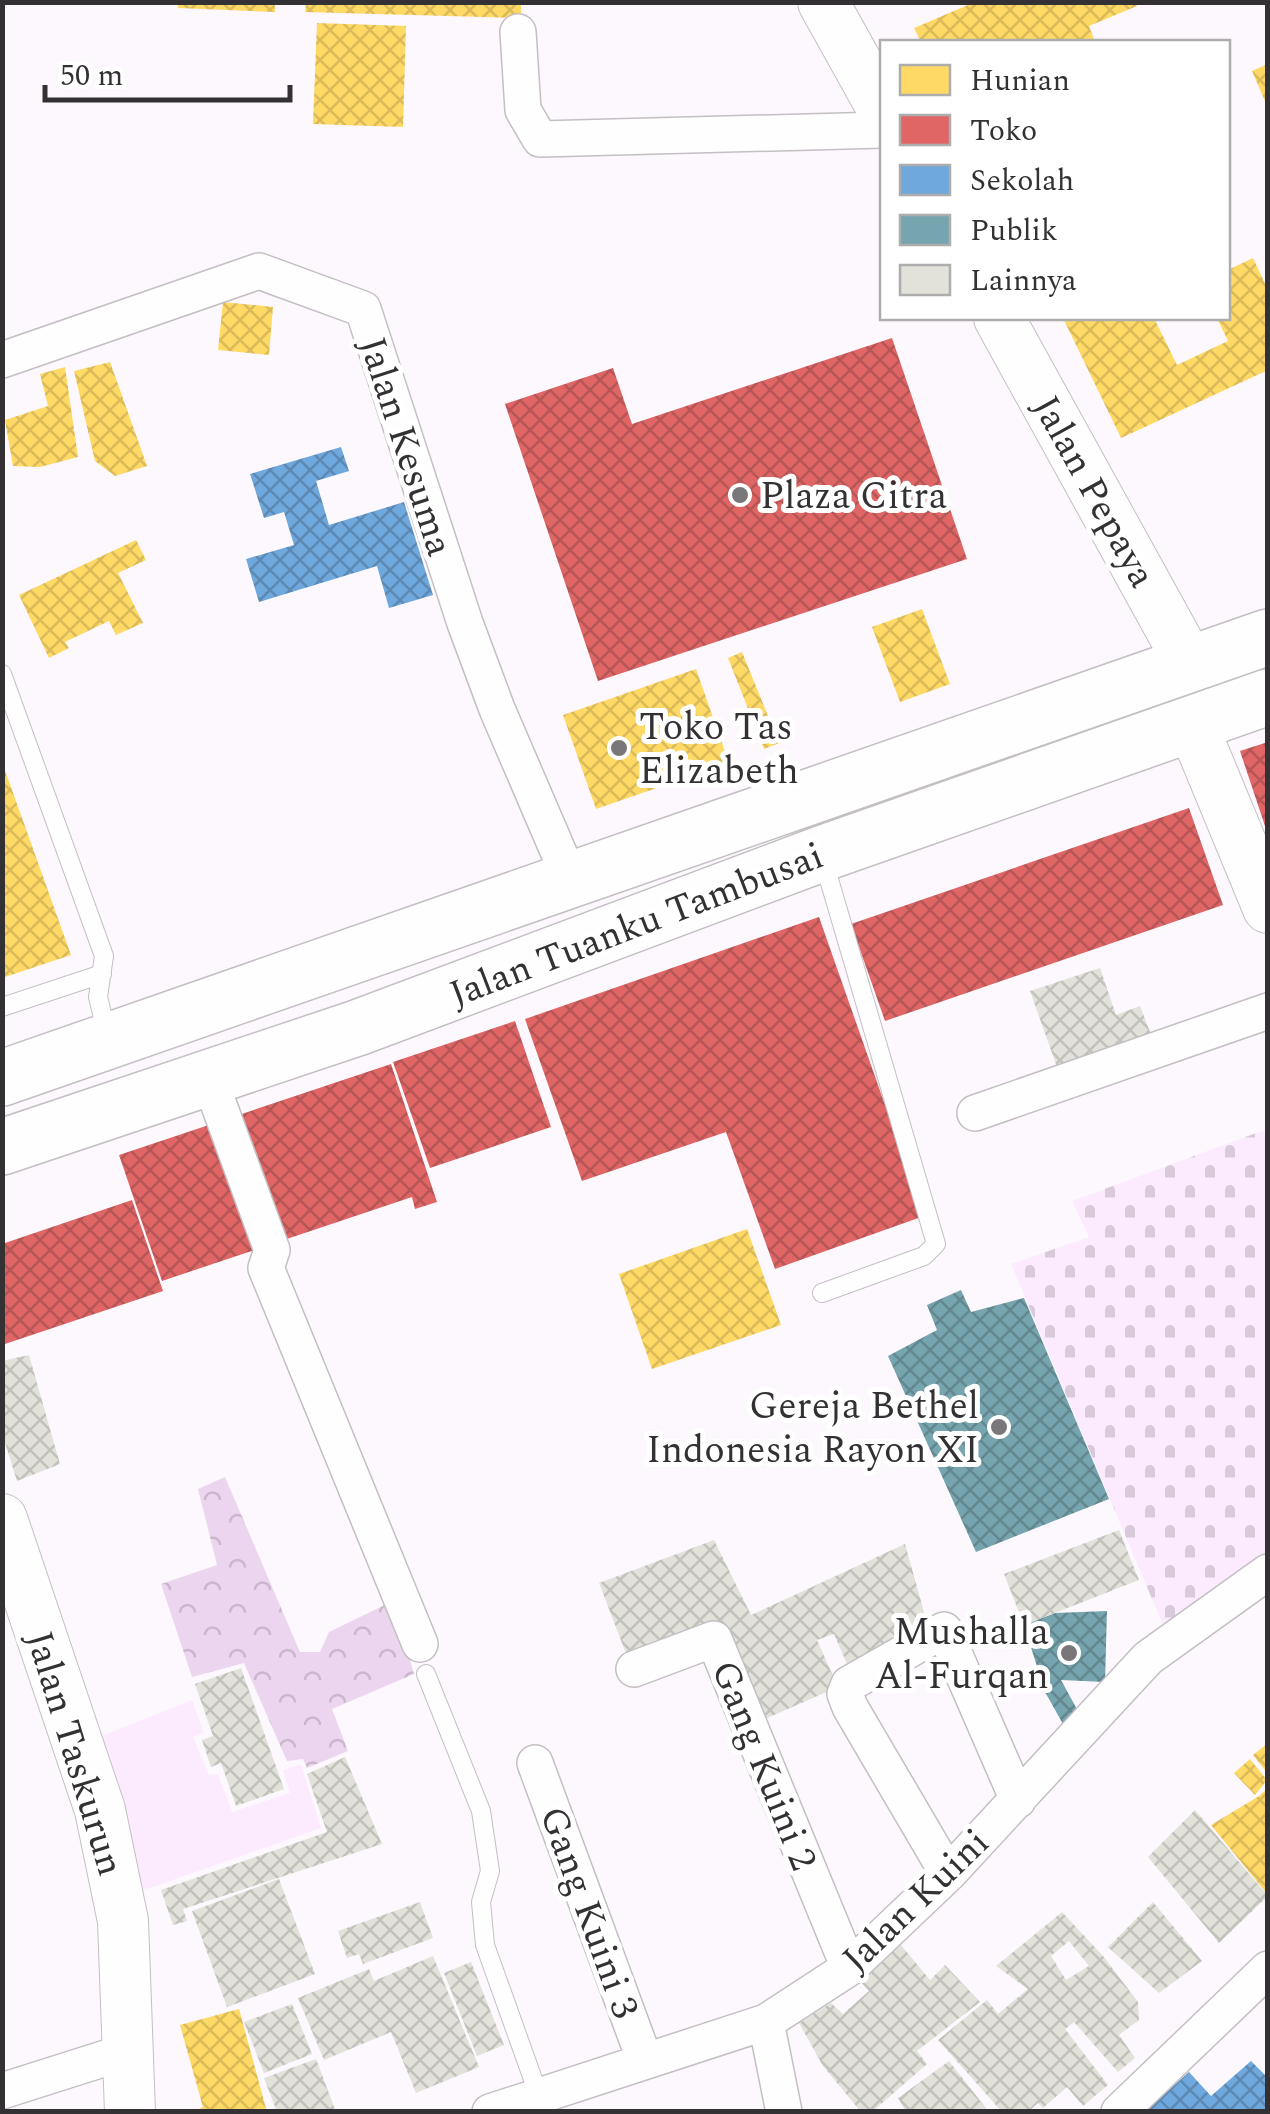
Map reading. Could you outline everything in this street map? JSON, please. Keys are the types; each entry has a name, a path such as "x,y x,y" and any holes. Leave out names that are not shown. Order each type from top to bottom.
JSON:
{"main road":[{"name":"Jalan Tuanku Tambusai","path":"2,1078 1268,637"},
{"name":"Jalan Tuanku Tambusai","path":"2,1147 357,1028 821,854 1268,698"}],"street":[{"path":"824,2 880,104"},
{"path":"518,32 523,110 540,138 880,130"},
{"name":"Jalan Kesuma","path":"2,360 259,271 363,310 471,640 572,881"},
{"name":"Jalan Pepaya","path":"1000,320 1190,664"},
{"path":"1192,724 1268,908"},
{"path":"974,1113 1268,1011"},
{"path":"210,1078 272,1250 266,1268 423,1658"},
{"name":"Jalan Taskurun","path":"2,1519 100,1810 123,1920 130,2112"},
{"name":"Jalan Kuini","path":"490,2112 766,2022 849,1968 948,1874 1148,1658 1268,1572"},
{"path":"948,1874 850,1707 845,1694 849,1684 944,1630 1018,1800"},
{"name":"Gang Kuini 2","path":"634,1669 714,1639 849,1968"},
{"name":"Gang Kuini 3","path":"535,1763 646,2061"},
{"path":"1120,2112 1268,1969"},
{"path":"766,2022 784,2112"},
{"path":"2,2091 128,2051"}],"lane":[{"path":"2,674 104,956 98,997 108,1041"},
{"path":"821,854 936,1236 933,1249 924,1256 822,1293"},
{"path":"2,1007 102,974"},
{"path":"423,1658 480,1811 490,1871 481,1902 485,1944 539,2096"}],"green space":[{"path":"1267,1129 1267,1558 1163,1625 1011,1264 1089,1237 1072,1201"},
{"path":"225,1477 300,1652 320,1652 329,1632 393,1601 414,1674 332,1709 348,1751 307,1768 303,1759 287,1761 244,1663 192,1677 161,1584 217,1565 198,1489"},
{"path":"192,1700 204,1733 193,1737 209,1775 218,1774 232,1812 290,1793 283,1770 301,1765 321,1828 136,1893 89,1741"}],"building: Hunian":[{"path":"178,2 275,2 275,12 178,8"},
{"path":"306,2 521,2 521,18 305,12"},
{"path":"975,2 1135,2 1137,6 1089,26 1094,40 920,40 914,28"},
{"path":"317,23 406,26 403,127 313,124"},
{"path":"1268,64 1268,108 1252,71"},
{"path":"1253,258 1268,290 1268,370 1121,438 1064,320 1155,320 1177,365 1228,341 1218,320 1230,320 1230,269"},
{"path":"223,302 273,307 269,355 218,350"},
{"path":"110,362 147,466 115,476 95,461 74,371"},
{"path":"65,367 78,457 40,467 13,466 5,420 48,406 40,374"},
{"path":"136,540 146,560 118,573 143,623 116,635 109,621 65,642 69,648 49,658 19,595"},
{"path":"922,609 950,684 900,702 872,627"},
{"path":"742,652 779,743 764,749 728,658"},
{"path":"696,669 729,763 596,809 563,715"},
{"path":"2,762 71,955 2,978"},
{"path":"747,1229 781,1325 652,1369 619,1274"},
{"path":"1268,1743 1268,1774 1253,1755"},
{"path":"1250,1759 1267,1780 1255,1795 1234,1773"},
{"path":"1268,1788 1268,1895 1211,1825"},
{"path":"239,2009 267,2112 192,2112 203,2107 180,2025"}],"building: Toko":[{"name":"Plaza Citra","path":"892,338 967,559 598,681 505,404 613,368 632,424"},
{"path":"1268,742 1268,832 1267,832 1240,751"},
{"path":"1189,808 1223,905 885,1021 851,924"},
{"path":"819,917 924,1216 775,1269 726,1132 582,1181 525,1019"},
{"path":"515,1021 551,1127 430,1168 393,1062"},
{"path":"391,1064 437,1202 415,1209 412,1197 162,1281 119,1155"},
{"path":"132,1200 163,1291 2,1345 2,1244"}],"building: Sekolah":[{"path":"341,447 349,471 316,481 329,525 404,502 433,595 389,608 377,566 259,602 246,559 294,545 284,512 264,518 250,474"},
{"path":"1251,2061 1268,2078 1268,2112 1144,2112 1189,2072 1211,2096"}],"building: Publik":[{"name":"Gereja Bethel Indonesia Rayon XI","path":"961,1290 971,1312 1024,1298 1109,1499 976,1552 888,1356 937,1330 927,1305"},
{"name":"Mushalla Al-Furqan","path":"1107,1611 1105,1682 1061,1680 1078,1711 1063,1724 1045,1692 1024,1625 1055,1613"}],"building: Lainnya":[{"path":"1100,968 1116,1015 1140,1006 1152,1037 1058,1070 1030,991"},
{"path":"29,1355 60,1464 17,1481 2,1433 2,1361"},
{"path":"1119,1530 1139,1580 1024,1625 1004,1574"},
{"path":"714,1540 751,1615 905,1544 929,1630 850,1671 834,1634 817,1640 838,1687 760,1721 723,1630 630,1664 599,1583"},
{"path":"241,1668 284,1789 236,1806 221,1763 211,1767 202,1740 213,1736 195,1684"},
{"path":"345,1757 382,1844 183,1909 187,1921 173,1925 161,1890 327,1832 307,1774"},
{"path":"1195,1810 1268,1896 1219,1943 1148,1857"},
{"path":"279,1879 315,1974 227,2007 192,1911"},
{"path":"420,1902 433,1938 363,1964 359,1954 347,1958 338,1931"},
{"path":"1153,1902 1202,1961 1159,1993 1108,1947"},
{"path":"1062,1912 1138,2002 1139,2020 1119,2035 1135,2058 1118,2072 1074,2022 1065,2029 1108,2085 1083,2106 1067,2087 1043,2108 1038,2103 1028,2112 1002,2112 938,2040 987,2000 998,2014 1028,1989 996,1966","holes":["1069,1941 1089,1966 1066,1980 1051,1956"]},
{"path":"901,1945 930,1980 945,1965 980,2002 917,2051 927,2064 872,2112 861,2112 823,2066 799,2023 831,2003 843,2014 869,1991 856,1977"},
{"path":"433,1956 479,2067 416,2093 391,2032 324,2060 298,1998 369,1969 374,1981"},
{"path":"471,1962 504,2045 477,2056 444,1973"},
{"path":"292,2004 312,2054 264,2073 244,2022"},
{"path":"316,2059 336,2112 277,2112 264,2078"},
{"path":"949,2061 989,2112 906,2112 898,2098"}],"place":[{"name":"Plaza Citra","path":"740,495"},
{"name":"Toko Tas Elizabeth","path":"619,748"},
{"name":"Gereja Bethel Indonesia Rayon XI","path":"999,1427"},
{"name":"Mushalla Al-Furqan","path":"1069,1653"}]}
